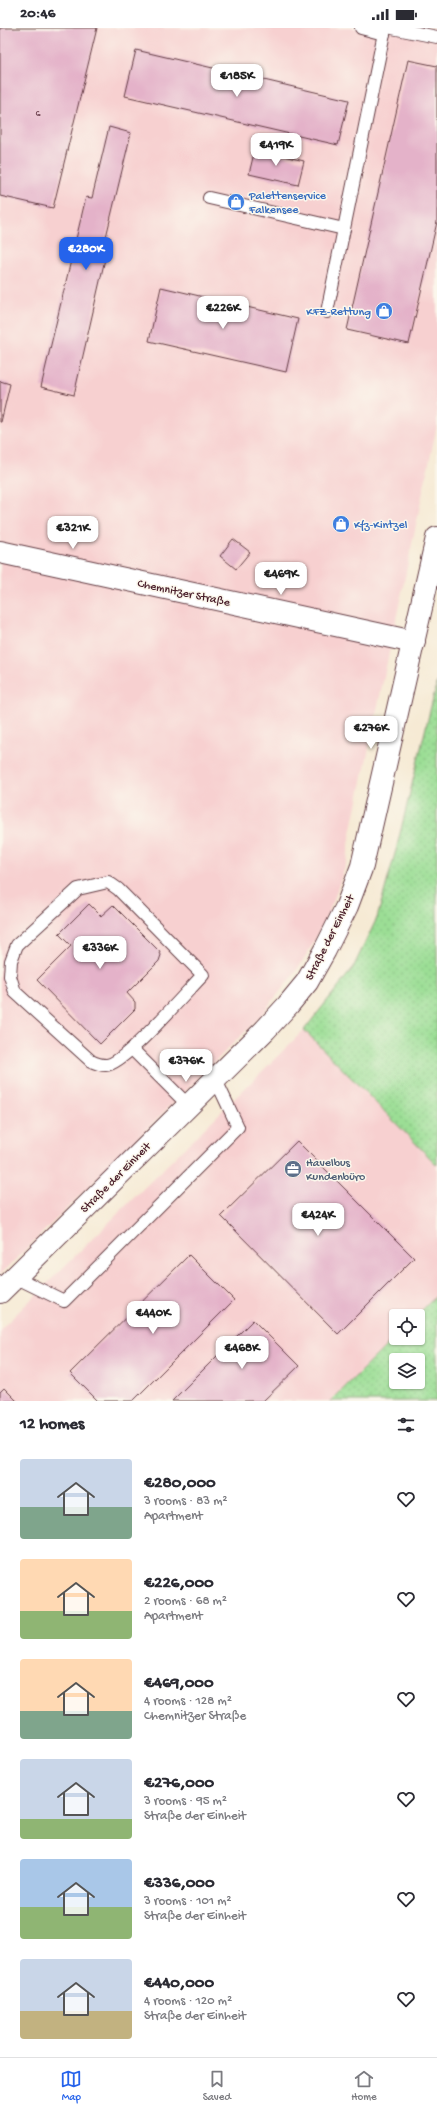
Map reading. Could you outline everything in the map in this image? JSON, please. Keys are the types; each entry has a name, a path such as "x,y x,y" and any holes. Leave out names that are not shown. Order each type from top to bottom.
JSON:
{"street":[{"name":"Straße der Einheit","path":"7,1285 265,1030 307,982 347,906 362,866 437,538"},
{"name":"Chemnitzer Straße","path":"0,552 414,642"}],"lane":[{"path":"360,28 437,37"},
{"path":"327,312 387,30"},
{"path":"209,198 344,229"},
{"path":"108,882 118,889 203,975 132,1049 118,1061 106,1065 91,1061 15,992 10,976 11,961 17,945 78,889 89,885 108,882"},
{"path":"132,1049 188,1105"},
{"path":"7,1285 64,1301 238,1127 215,1078"}],"shaded area":[{"path":"0,28 437,28 437,425 350,838 347,861 333,902 313,944 295,973 257,1020 0,1275"},
{"path":"304,1030 437,1165 437,1295 423,1309 389,1309 389,1343 331,1401 0,1401 0,1330"}],"green space":[{"path":"437,682 437,1165 304,1030 353,968 377,918 396,850"},
{"path":"437,1295 437,1401 331,1401 389,1343 389,1345 425,1345 425,1309 423,1309"}],"building":[{"path":"0,28 97,28 53,208 0,196"},
{"path":"136,50 349,100 338,145 125,96"},
{"path":"408,60 437,66 437,222 409,344 347,330"},
{"path":"109,127 131,133 106,237 110,237 74,395 41,387 86,197 92,198"},
{"path":"255,149 304,161 298,185 249,174"},
{"path":"161,287 298,319 286,372 149,341"},
{"path":"0,381 10,384 1,422 0,422"},
{"path":"233,539 250,552 236,569 220,556"},
{"path":"89,904 101,916 113,905 159,951 161,955 159,961 127,993 135,1002 135,1009 100,1044 37,980 71,946 59,934"},
{"path":"297,1141 414,1258 338,1334 221,1216"},
{"path":"189,1255 234,1300 133,1401 98,1401 70,1373"},
{"path":"253,1320 299,1366 263,1401 172,1401"},
{"path":"4,1388 17,1401 0,1401 0,1392"}],"place":[{"name":"Palettenservice Falkensee","path":"236,202"},
{"name":"KFZ-Rettung","path":"384,311"},
{"name":"Kfz-Kintzel","path":"341,524"},
{"name":"Havelbus Kundenbüro","path":"293,1169"}]}
